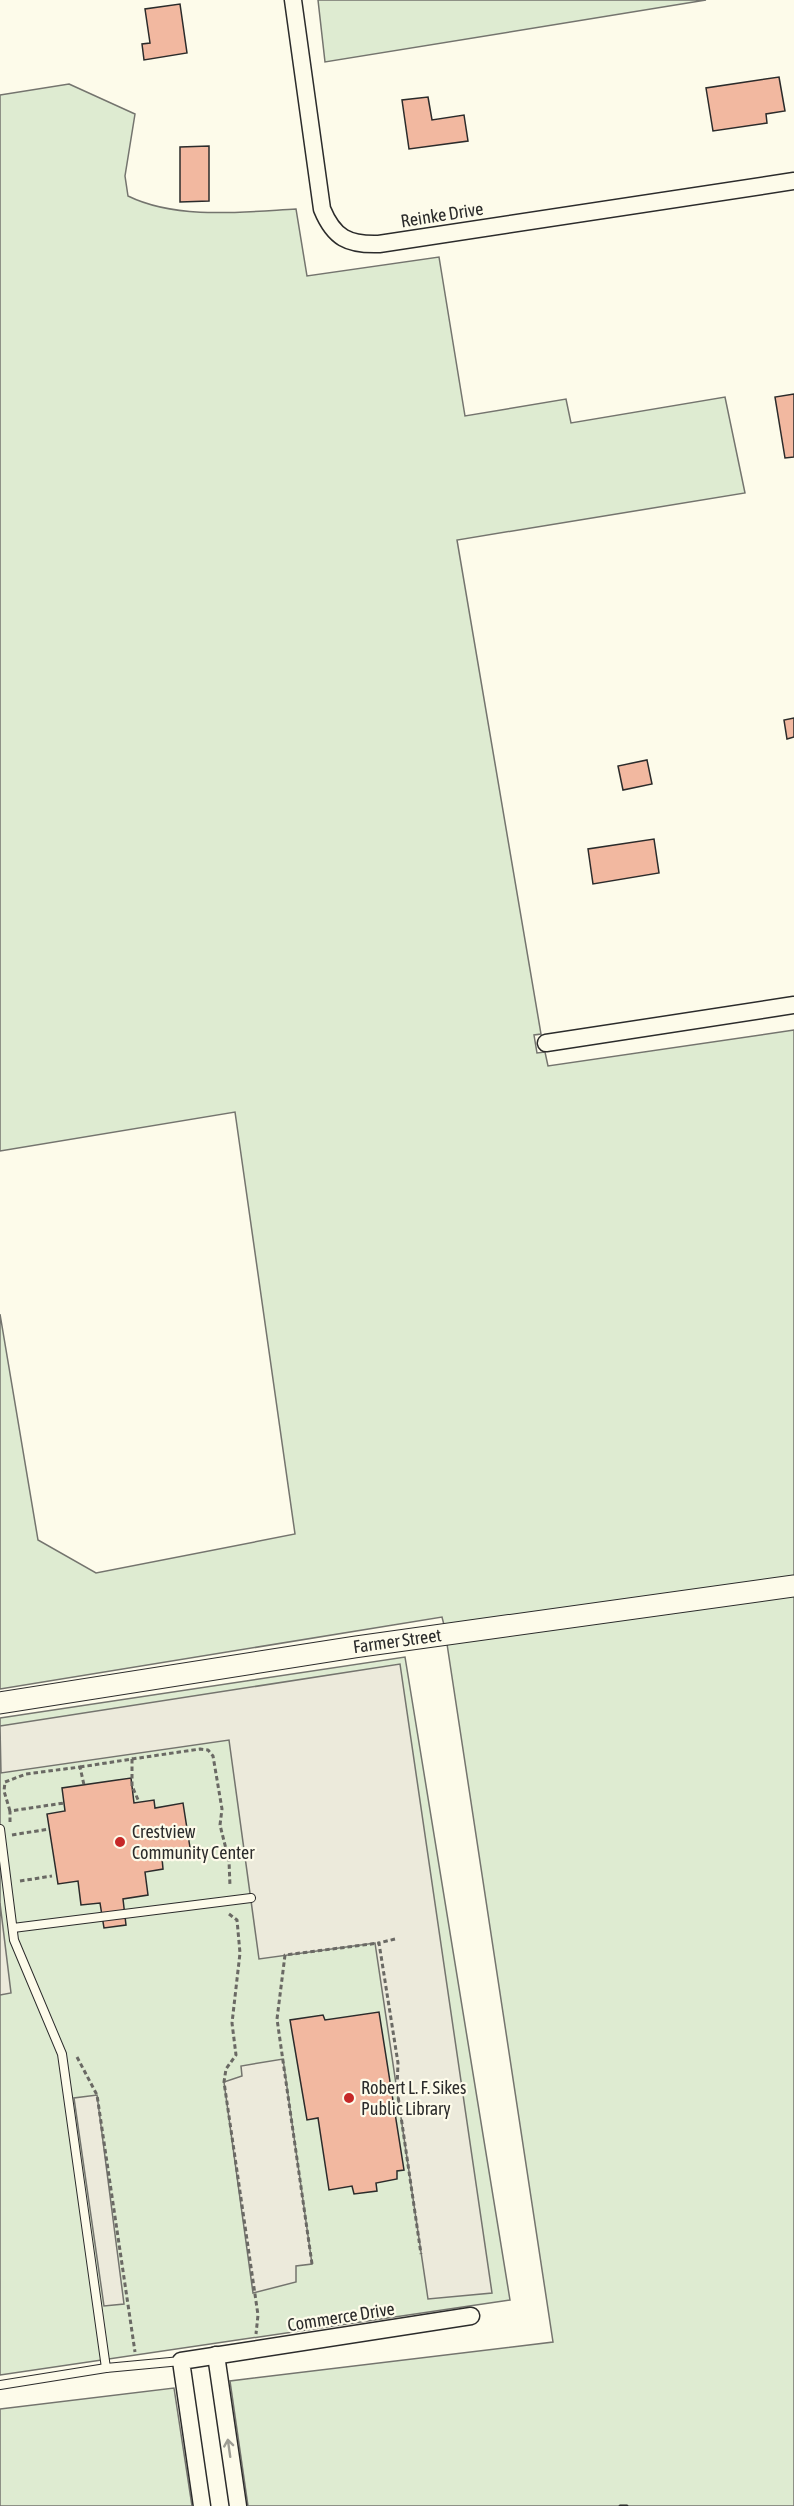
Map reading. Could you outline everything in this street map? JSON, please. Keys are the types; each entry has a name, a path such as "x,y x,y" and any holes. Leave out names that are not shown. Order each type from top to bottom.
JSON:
{"street":[{"name":"Reinke Drive","path":"293,0 322,209 328,224 339,235 358,245 379,244 794,181"},
{"path":"546,1043 794,1005"},
{"name":"Farmer Street","path":"0,1703 355,1647 794,1586"},
{"name":"Commerce Drive","path":"181,2361 471,2316"},
{"path":"216,2355 238,2506"},
{"path":"181,2361 202,2506"}],"lane":[{"path":"0,1829 14,1940 62,2054 106,2368"},
{"path":"13,1928 251,1898"},
{"path":"0,2385 106,2368 181,2361"}],"path":[{"path":"15,1844 10,1835 10,1811 4,1791 5,1782 26,1774 200,1749 208,1750 213,1756 222,1809 220,1825 226,1843 230,1876 230,1886 226,1892 223,1892 227,1912 237,1920 240,1953 232,2023 236,2055 226,2069 224,2082 258,2315 256,2337"},
{"path":"132,1759 132,1786 139,1802"},
{"path":"80,1767 84,1785"},
{"path":"10,1811 64,1803"},
{"path":"10,1835 50,1829"},
{"path":"18,1874 16,1882 52,1876"},
{"path":"312,2264 277,2019 285,1955 395,1939"},
{"path":"379,1943 398,2063 397,2089 422,2254"},
{"path":"76,2056 97,2095 136,2358 140,2355"}],"green space":[{"path":"318,0 706,0 325,62"},
{"path":"69,84 135,114 125,176 128,196 167,209 210,213 296,209 307,276 439,257 465,416 566,399 571,423 725,397 745,493 457,540 541,1034 534,1035 537,1053 545,1052 548,1066 794,1030 794,1576 444,1625 442,1617 0,1689 0,1314 38,1540 96,1573 295,1534 235,1112 0,1151 0,95"},
{"path":"794,1595 794,2506 248,2506 230,2381 553,2342 447,1644"},
{"path":"405,1657 510,2300 0,2375 0,1718"},
{"path":"174,2388 192,2506 0,2506 0,2409"}],"shaded area":[{"path":"400,1664 492,2293 428,2299 375,1943 259,1959 229,1740 1,1773 0,1726"},
{"path":"0,1903 11,1993 0,1995"},
{"path":"283,2059 312,2264 296,2266 296,2282 253,2293 224,2082 242,2076 241,2066"},
{"path":"97,2095 124,2304 104,2306 74,2098"}],"building":[{"path":"180,4 187,53 144,60 142,44 150,43 145,9"},
{"path":"779,77 785,111 766,114 767,123 713,131 706,88"},
{"path":"428,97 432,120 464,115 468,141 409,149 402,100"},
{"path":"209,146 209,201 180,202 180,147"},
{"path":"794,394 794,457 785,458 775,397"},
{"path":"794,718 794,737 787,739 784,720"},
{"path":"647,760 652,784 623,790 618,766"},
{"path":"654,839 659,873 593,884 588,849"},
{"name":"Crestview Community Center","path":"131,1778 134,1803 154,1800 155,1808 183,1803 191,1854 162,1858 163,1869 145,1872 148,1895 123,1899 126,1925 104,1928 100,1903 81,1905 78,1881 58,1884 47,1814 65,1811 62,1788"},
{"path":"379,2012 404,2170 397,2171 397,2179 376,2183 377,2191 354,2194 352,2186 329,2190 318,2118 307,2120 290,2020 323,2015 325,2020"}],"wall":[{"path":"620,2506 627,2506"}],"place":[{"name":"Crestview Community Center","path":"120,1842"},
{"name":"Robert L. F. Sikes Public Library","path":"349,2098"}]}
